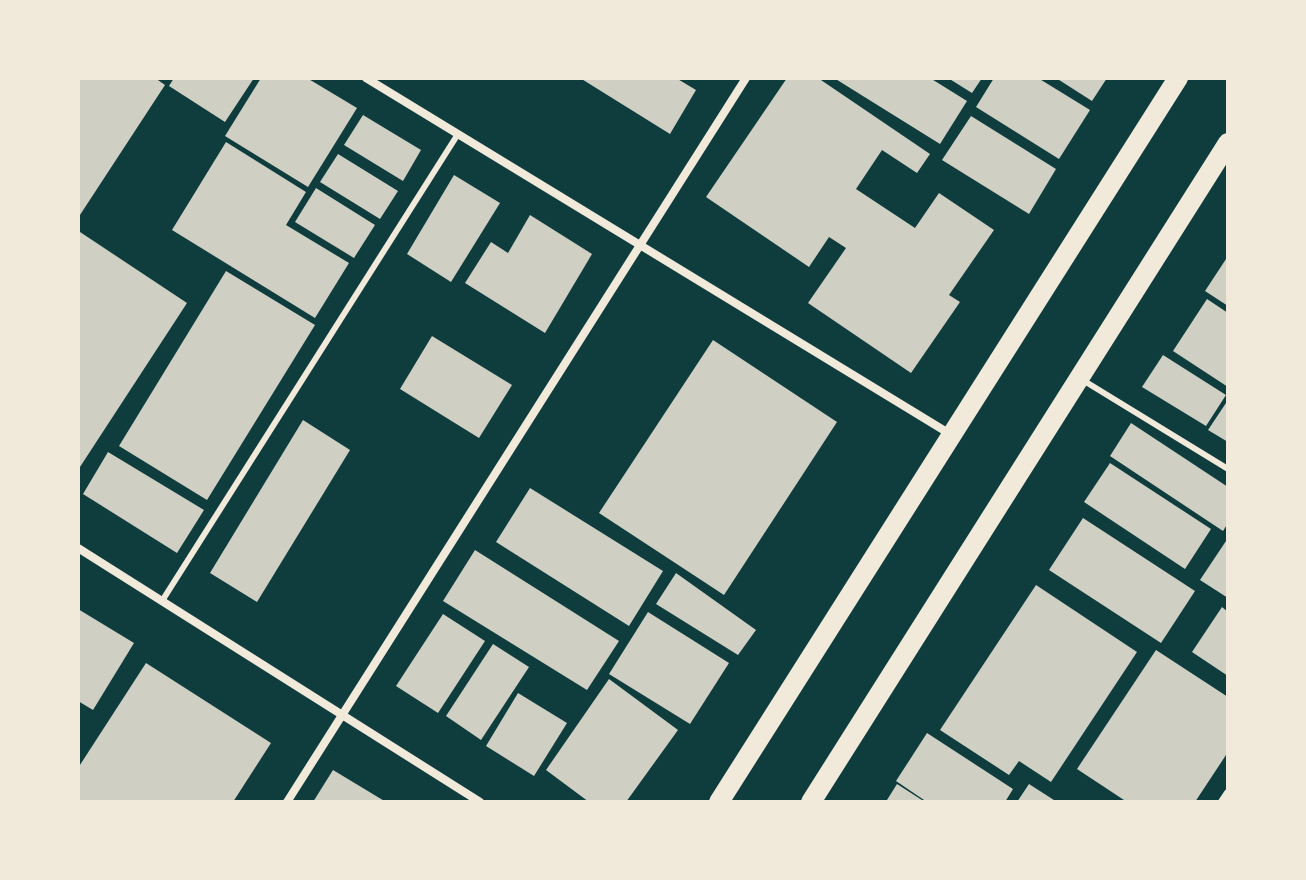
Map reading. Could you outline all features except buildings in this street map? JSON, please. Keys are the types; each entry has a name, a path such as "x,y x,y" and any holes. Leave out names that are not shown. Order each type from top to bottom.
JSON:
{"main road":[{"path":"719,802 1178,78"},
{"path":"811,802 1228,143"}],"street":[{"path":"366,78 950,434"},
{"path":"287,802 746,78"},
{"path":"78,548 480,802"},
{"path":"1222,802 1228,793"}],"lane":[{"path":"162,601 458,134"},
{"path":"1078,377 1228,469"}]}
